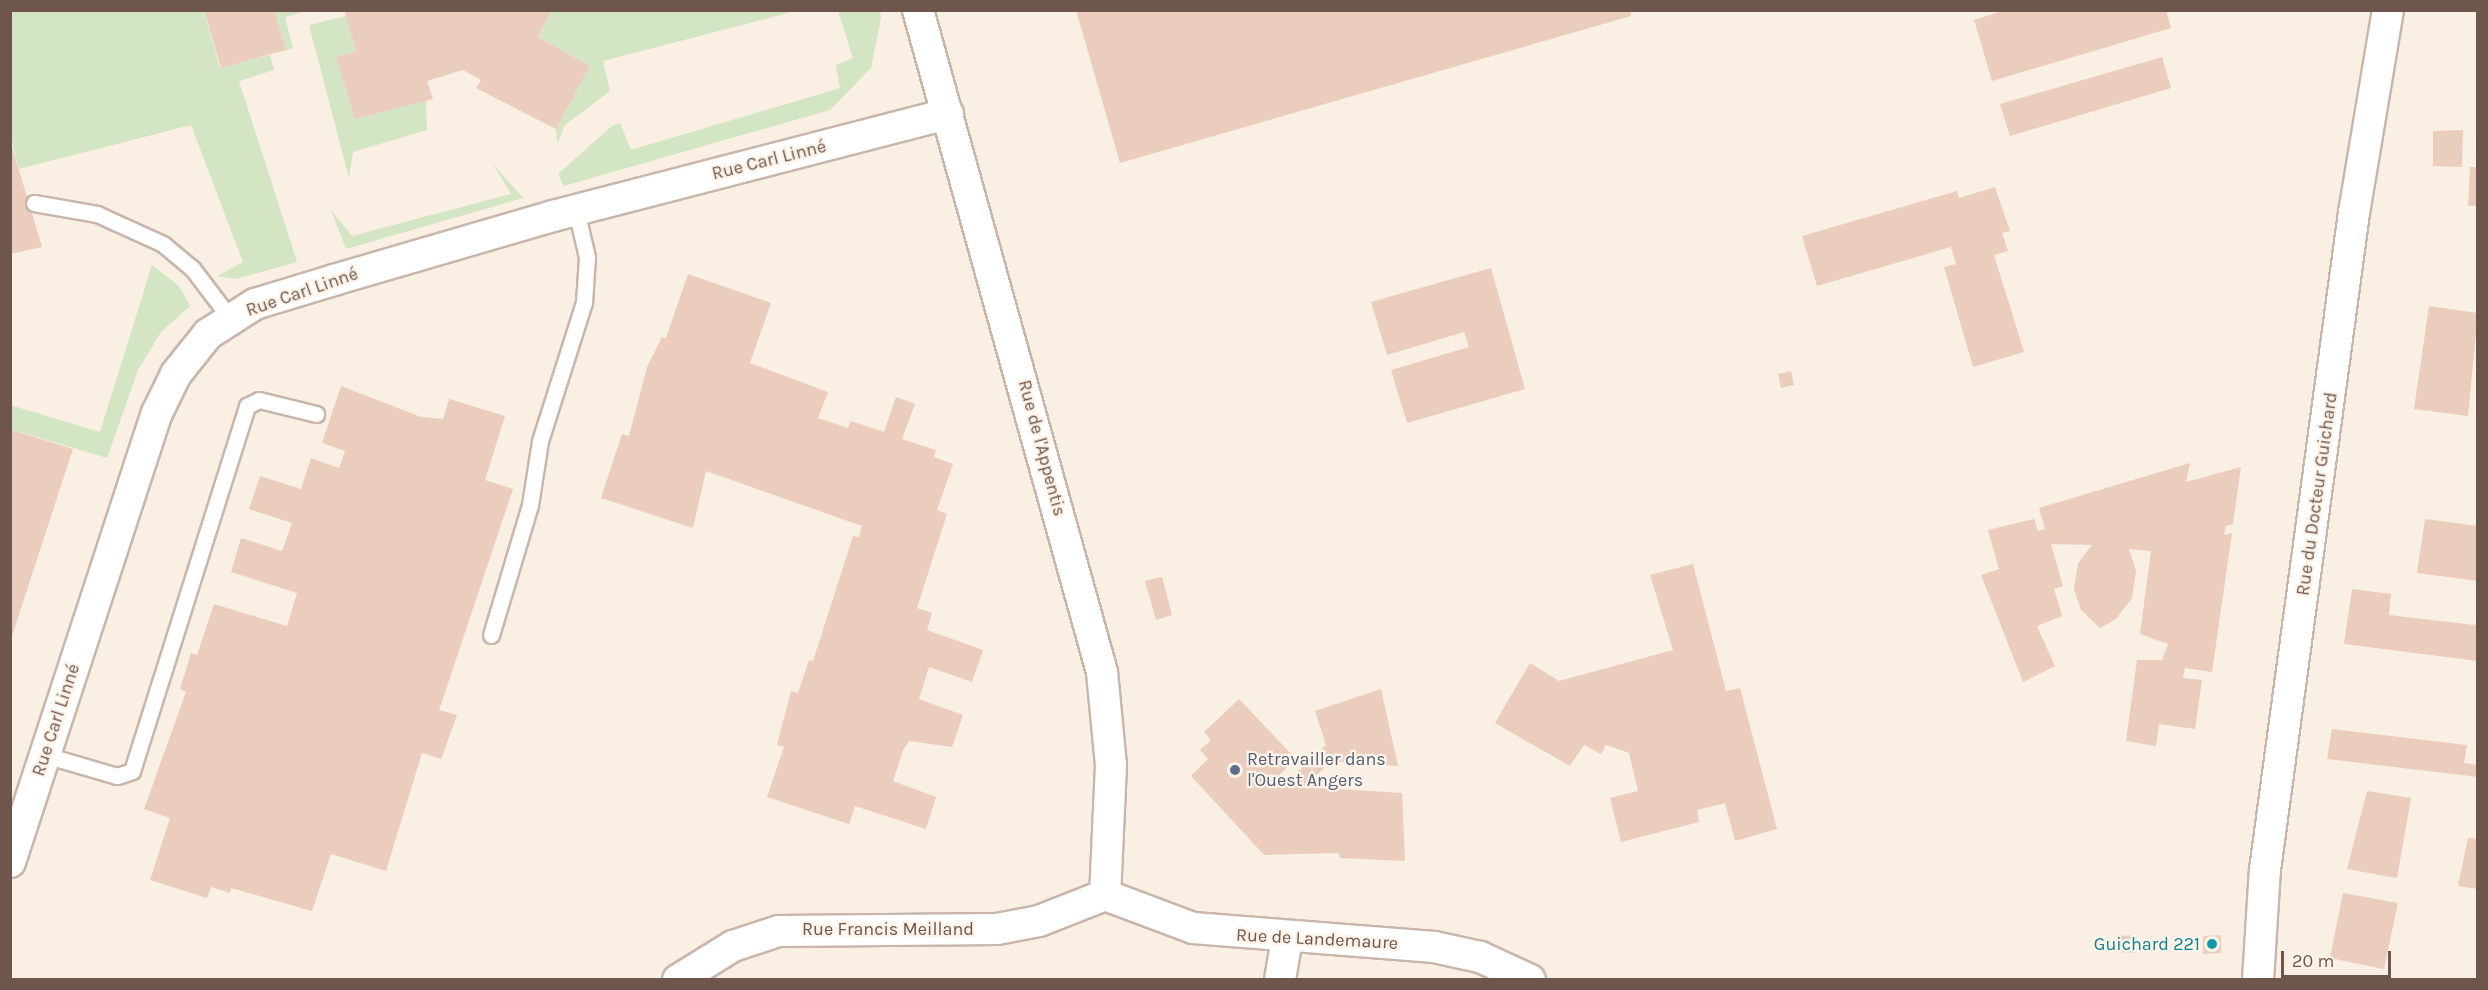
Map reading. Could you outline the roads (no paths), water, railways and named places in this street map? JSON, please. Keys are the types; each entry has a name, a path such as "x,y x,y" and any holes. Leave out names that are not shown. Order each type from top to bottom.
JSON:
{"street":[{"name":"Rue de l'Appentis","path":"918,10 1102,672 1111,765 1105,895"},
{"name":"Rue du Docteur Guichard","path":"2258,980 2265,870 2379,55 2388,10"},
{"name":"Rue Carl Linné","path":"10,862 157,413 191,352 230,318 255,304 576,210 948,114"},
{"name":"Rue de Landemaure","path":"1105,895 1193,928 1287,938 1456,950 1530,980"},
{"name":"Rue Francis Meilland","path":"678,980 733,946 779,931 997,929 1039,921 1105,895"},
{"path":"1280,980 1287,938"}],"lane":[{"path":"34,203 97,214 163,244 192,268 230,318"},
{"path":"491,635 530,505 540,441 584,302 587,257 576,210"},
{"path":"45,756 117,776 132,771 247,406 259,400 316,414"}],"place":[{"name":"Retravailler dans l'Ouest Angers","path":"1235,770"},
{"name":"Guichard 221","path":"2212,944"}]}
